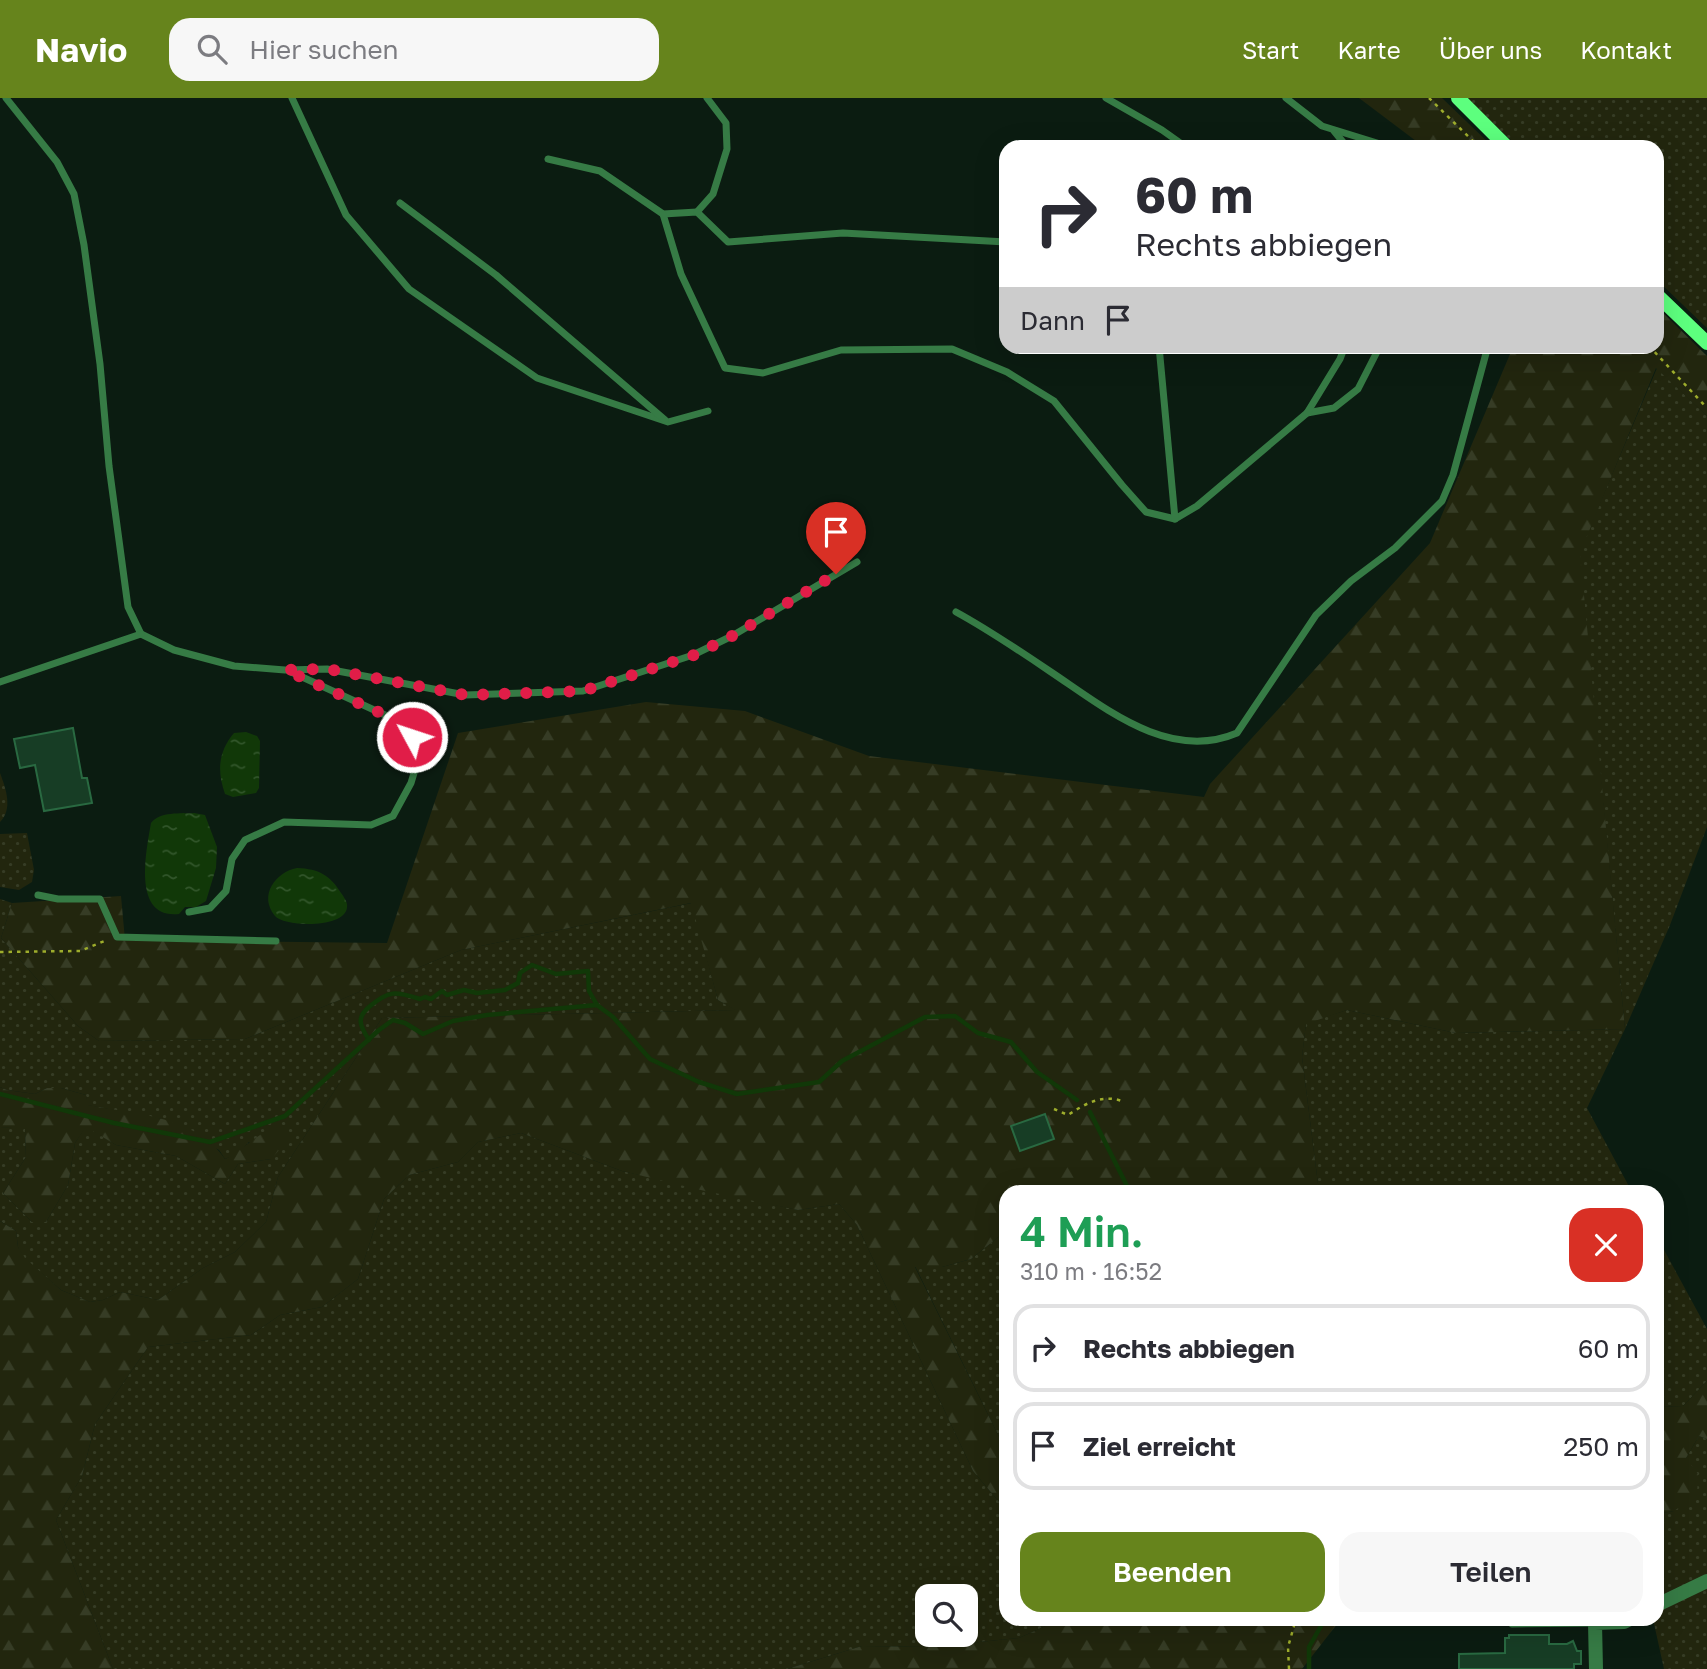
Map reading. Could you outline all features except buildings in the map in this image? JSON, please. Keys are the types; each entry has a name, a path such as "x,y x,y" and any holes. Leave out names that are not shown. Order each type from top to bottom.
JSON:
{"street":[{"path":"1458,98 1500,140"},
{"path":"1664,302 1707,343"},
{"path":"1664,1602 1707,1581"},
{"path":"1595,1626 1596,1669"}],"lane":[{"path":"6,98 57,162 74,194 84,245 100,363 109,466 128,607 141,634 174,650 234,666 285,670 327,669 465,695 583,691 694,655 732,636 857,562"},
{"path":"292,98 345,215 409,289 537,378 668,422 708,411"},
{"path":"548,159 600,171 663,214 697,212 713,194 727,149 726,123 706,98"},
{"path":"1106,98 1176,140"},
{"path":"1286,98 1322,126 1367,140"},
{"path":"1333,130 1341,140"},
{"path":"400,203 496,275 668,422"},
{"path":"697,212 728,242 843,233 999,242"},
{"path":"663,214 681,274 725,368 763,373 841,350 951,349 1007,372 1054,401 1146,512 1175,519 1197,506 1307,413 1342,354"},
{"path":"1160,354 1175,519"},
{"path":"1307,413 1334,408 1358,389 1376,354"},
{"path":"956,612 988,629 1099,705 1148,732 1201,742 1220,740 1237,733 1316,615 1351,581 1395,548 1442,501 1454,475 1486,354"},
{"path":"0,682 141,634"},
{"path":"189,912 210,908 226,891 232,859 245,840 284,822 371,825 393,816 411,783 417,763 412,737 396,720 285,670"},
{"path":"38,895 58,899 100,899 117,937 276,941"}],"path":[{"path":"1429,98 1472,140"},
{"path":"1656,354 1707,408"},
{"path":"0,952 80,951 117,937"},
{"path":"1054,1109 1068,1115 1090,1101 1113,1098 1122,1101"},
{"path":"1289,1669 1288,1647 1294,1626"}],"green space":[{"path":"1359,98 1442,98 1486,140 1415,140"},
{"path":"1467,98 1707,98 1707,328 1664,287 1664,140 1511,140"},
{"path":"1664,314 1707,356 1707,416 1656,368 1580,553 1625,1029 1456,1033 1347,1010 1306,1024 1302,1057 1318,1185 999,1185 999,1237 971,1259 942,1267 915,1267 999,1437 999,1502 973,1471 857,1225 839,1204 798,1210 705,1191 622,1171 521,1133 478,1142 458,1162 409,1175 384,1199 358,1279 322,1307 280,1315 251,1335 148,1347 95,1424 82,1476 56,1520 113,1669 0,1669 0,1221 16,1231 18,1247 25,1258 61,1290 90,1302 103,1300 120,1292 158,1300 203,1268 235,1252 266,1222 278,1177 382,1018 735,1010 718,1000 691,903 461,950 245,1039 99,1041 78,1026 1,938 12,903 121,896 125,940 387,943 458,733 646,702 745,711 869,756 1204,797 1210,784 1430,543 1510,354 1664,354"},
{"path":"1657,368 1707,416 1707,827 1670,925 1625,1029 1579,553"},
{"path":"0,773 7,805 0,822"},
{"path":"27,833 34,870 32,882 19,890 0,887 0,834"},
{"path":"0,899 12,903 1,938 78,1026 99,1041 245,1039 461,950 692,903 718,1000 736,1010 382,1018 278,1177 266,1222 235,1252 203,1268 158,1300 120,1292 103,1300 90,1302 61,1290 24,1258 18,1247 16,1231 0,1221 0,1127 25,1128 26,1157 3,1193 32,1222 46,1222 68,1185 75,1143 86,1126 116,1145 176,1156 225,1184 238,1164 271,1159 249,1142 237,1154 225,1159 219,1150 162,1119 87,1105 86,1095 61,1088 47,1088 35,1094 0,1087"},
{"path":"1347,1010 1456,1033 1625,1029 1587,1108 1628,1185 1318,1185 1302,1057 1306,1023"},
{"path":"0,1087 35,1094 47,1088 61,1088 86,1095 88,1105 163,1119 198,1134 213,1145 225,1159 271,1129 284,1128 292,1136 271,1159 238,1164 225,1184 176,1156 116,1145 86,1127 75,1143 68,1185 46,1222 32,1222 3,1193 26,1157 25,1129 0,1127"},
{"path":"521,1133 622,1171 798,1210 839,1204 857,1225 973,1471 999,1502 999,1626 1046,1626 1019,1638 978,1642 978,1584 915,1584 915,1647 862,1646 787,1669 113,1669 56,1520 82,1476 95,1424 148,1347 251,1335 280,1315 322,1307 358,1279 384,1199 409,1175 458,1162 478,1142"},
{"path":"999,1237 999,1437 915,1266 942,1267 971,1259"},
{"path":"1664,1250 1707,1329 1707,1381 1683,1406 1664,1407"},
{"path":"1707,1381 1707,1439 1699,1436 1686,1458 1698,1474 1697,1495 1674,1511 1664,1513 1664,1407 1683,1406"},
{"path":"1699,1436 1707,1439 1707,1669 1664,1669 1655,1626 1664,1626 1664,1513 1674,1511 1686,1458"},
{"path":"1046,1626 1336,1626 1302,1669 787,1669 862,1646 978,1647 978,1642 1019,1638"}],"water":[{"path":"246,732 257,736 260,741 259,788 256,793 233,797 225,794 220,762 234,733"},
{"path":"165,815 205,815 217,847 216,868 206,901 196,907 185,907 179,914 164,913 154,906 148,895 145,866 151,823"},
{"path":"297,868 318,872 333,882 346,902 344,914 337,919 314,924 290,922 275,916 268,900 272,886 282,874"}],"waterway":[{"path":"369,1040 362,1026 362,1015 376,1001 387,995 404,994 431,999 442,991 447,995 464,990 477,993 505,990 518,983 520,973 532,965 556,974 588,971 589,991 597,1005"},
{"path":"0,1094 114,1123 210,1142 285,1116 393,1020 405,1023 423,1034 453,1021 487,1015 597,1005 613,1017 650,1059 699,1082 737,1094 819,1082 842,1061 925,1017 955,1016 978,1033 1011,1042 1037,1072 1077,1100"},
{"path":"1090,1112 1126,1185"},
{"path":"1309,1669 1309,1647 1321,1626"}],"route":[{"path":"412,737 396,720 285,670 327,669 465,695 499,696 583,691 694,655 732,636 836,574"}]}
